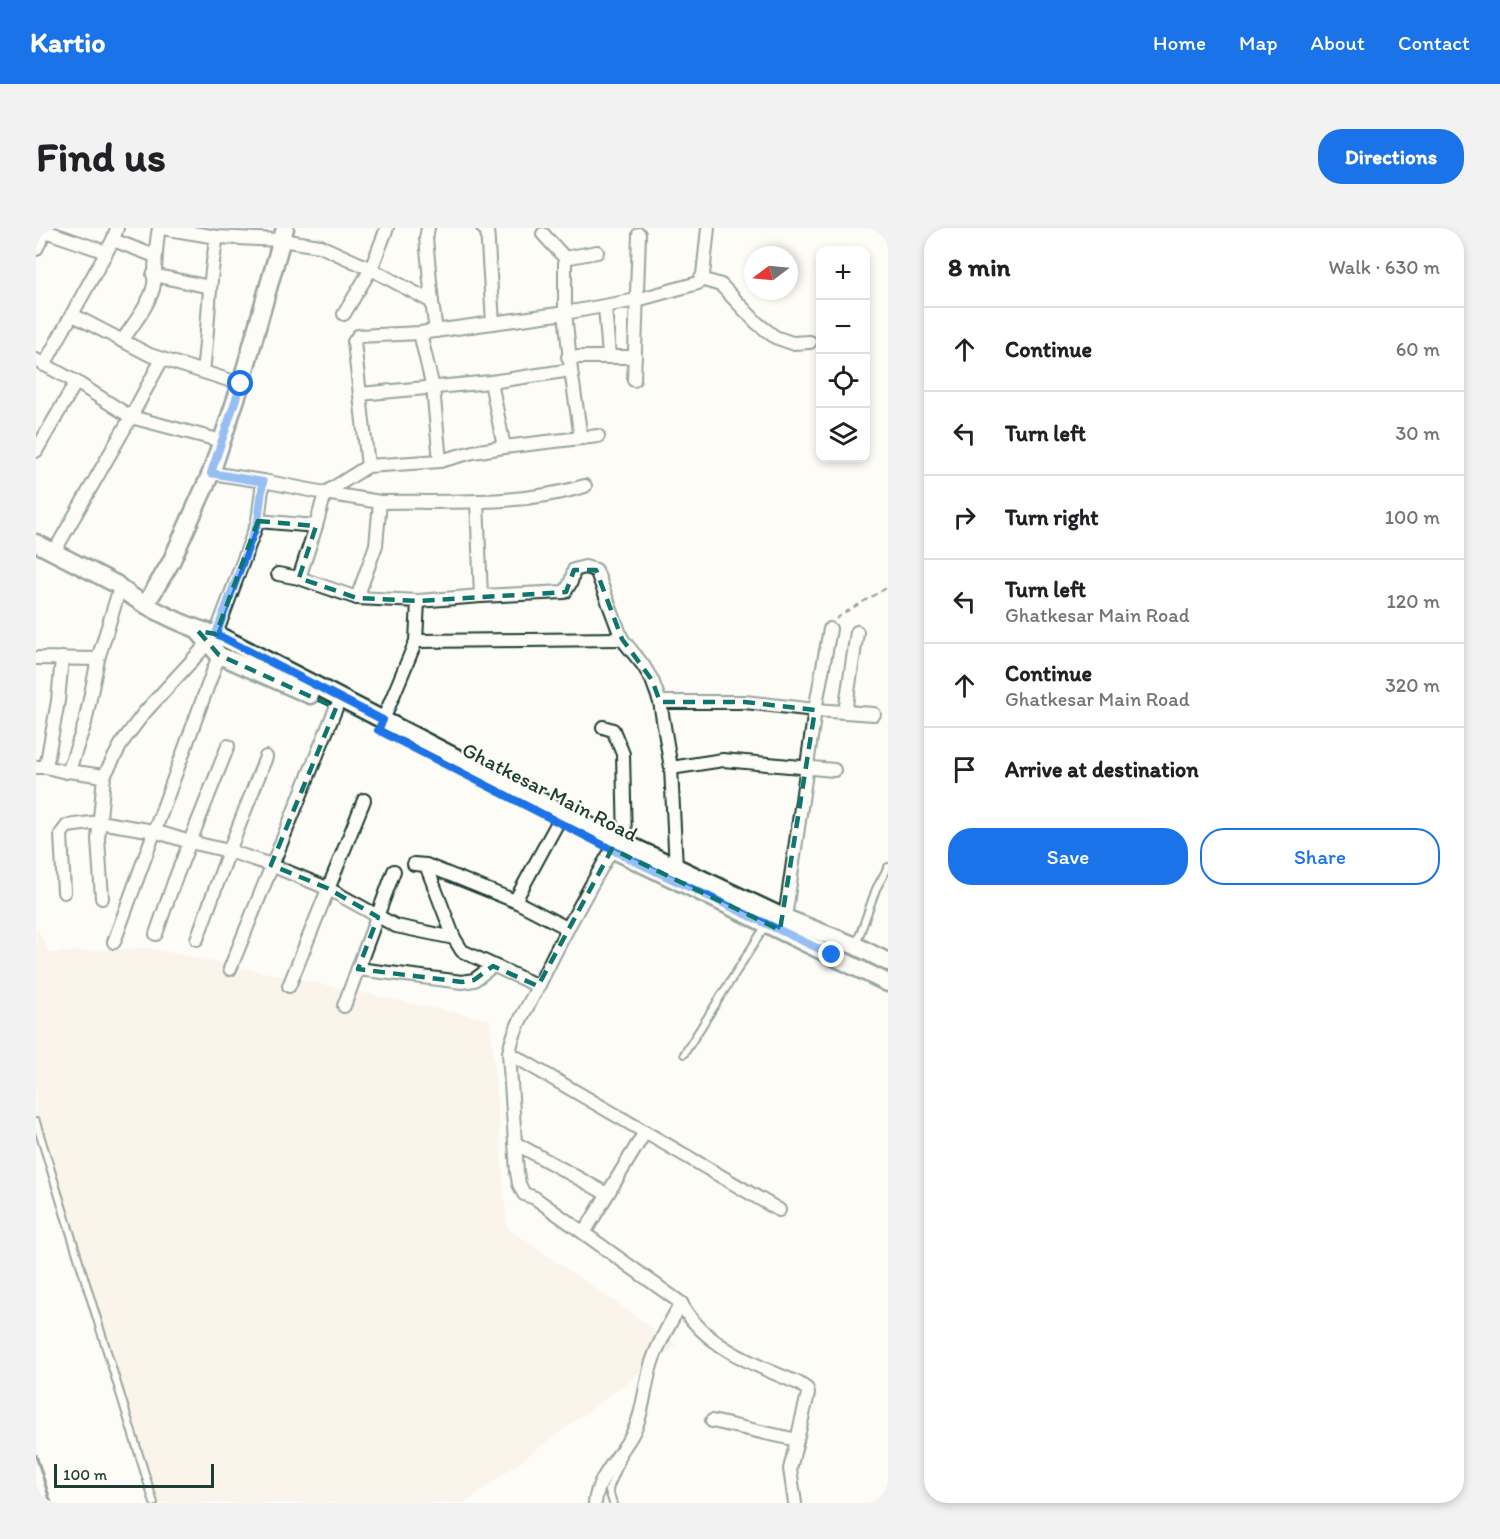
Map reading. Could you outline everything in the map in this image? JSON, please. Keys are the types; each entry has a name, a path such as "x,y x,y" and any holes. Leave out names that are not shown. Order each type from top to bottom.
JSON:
{"main road":[{"path":"146,604 171,562 211,473 241,384 283,234"},
{"name":"Ghatkesar Main Road","path":"36,543 116,584 122,594"},
{"name":"Ghatkesar Main Road","path":"36,555 111,593 122,594 146,604 300,689 336,708 380,725 558,822 676,868 888,983"},
{"name":"Ghatkesar Main Road","path":"210,641 777,924 856,946 888,962"}],"street":[{"path":"122,341 149,297 154,283 155,256 161,228 217,237 283,234 320,246 371,269 432,302"},
{"path":"344,314 371,269 387,228"},
{"path":"428,228 426,238 436,331"},
{"path":"485,228 493,323"},
{"path":"368,466 355,339 362,335 420,333 605,307 694,285 701,279 708,228"},
{"path":"36,249 46,230 106,252"},
{"path":"155,256 115,234 73,315 40,363 76,382 132,417 222,441"},
{"path":"543,234 565,258 568,357 581,438"},
{"path":"634,380 639,234"},
{"path":"203,371 208,330 211,268 217,237"},
{"path":"565,258 597,252"},
{"path":"153,275 210,287"},
{"path":"701,279 721,285 757,323 775,337 792,343 810,342"},
{"path":"605,307 609,356"},
{"path":"73,315 150,355 241,384"},
{"path":"420,333 433,388 440,461"},
{"path":"568,357 635,357"},
{"path":"54,552 132,417 162,359"},
{"path":"360,394 491,382 571,370"},
{"path":"36,451 76,382"},
{"path":"491,382 504,447"},
{"path":"36,424 48,429"},
{"path":"299,578 325,493 368,466 440,461 504,447 598,436"},
{"path":"211,473 380,502 477,501 541,497 585,486"},
{"path":"114,942 154,831 210,641 258,521 263,482"},
{"path":"477,501 481,596"},
{"path":"357,598 376,545 380,502"},
{"path":"258,521 316,526"},
{"path":"278,574 299,578 357,598 418,601 565,592 574,570 591,567 596,570 622,639 647,672 660,702 671,768 676,868"},
{"path":"68,771 85,723 98,659 122,594"},
{"path":"380,725 416,641 418,601"},
{"path":"777,924 807,768 830,629"},
{"path":"845,712 857,632"},
{"path":"416,641 622,639"},
{"path":"102,898 98,839 104,776 123,741 144,713 210,641"},
{"path":"36,658 98,659"},
{"path":"62,658 58,701 41,767 104,776"},
{"path":"660,702 745,702 874,714"},
{"path":"230,969 336,708"},
{"path":"603,727 612,730 623,754 618,846 567,928 511,1041 509,1053 519,1184 524,1194 535,1198 681,1303 688,1317 740,1359 807,1389 808,1394 790,1469 795,1503"},
{"path":"156,934 228,746"},
{"path":"197,939 228,851 266,758"},
{"path":"671,768 723,760 834,770"},
{"path":"289,986 363,800"},
{"path":"64,892 62,831 67,826 99,822 154,831 271,865 327,888 396,926 454,938"},
{"path":"515,902 558,822"},
{"path":"538,986 462,951 420,864 515,902 567,928"},
{"path":"344,1006 394,871"},
{"path":"358,969 462,982 474,981 493,966"},
{"path":"509,1053 779,1210"},
{"path":"584,1233 645,1132"},
{"path":"515,1143 608,1194"},
{"path":"595,1503 596,1495 606,1474 632,1435 651,1364 681,1303"},
{"path":"712,1421 797,1440"}],"lane":[{"path":"856,946 876,889 888,867"},
{"path":"684,1053 777,924"},
{"path":"36,1122 154,1503"},
{"path":"613,1503 609,1491 610,1486 632,1435"}],"path":[{"path":"830,629 844,613 888,587"}],"highlighted area":[{"path":"258,521 316,526 299,578 357,598 418,601 566,592 574,570 596,570 622,639 652,680 660,702 745,702 815,710 780,930 612,849 538,986 493,966 474,980 462,982 358,969 378,917 327,888 271,865 336,708 219,655 198,631 216,634"}],"shaded area":[{"path":"36,926 49,953 148,948 490,1020 507,1228 677,1345 464,1503 157,1503 36,1116"}],"railway":[{"path":"36,1455 51,1503"}],"route":[{"path":"241,384 211,473 263,482 258,521 216,634 383,720 378,730 636,862 832,955"}]}
